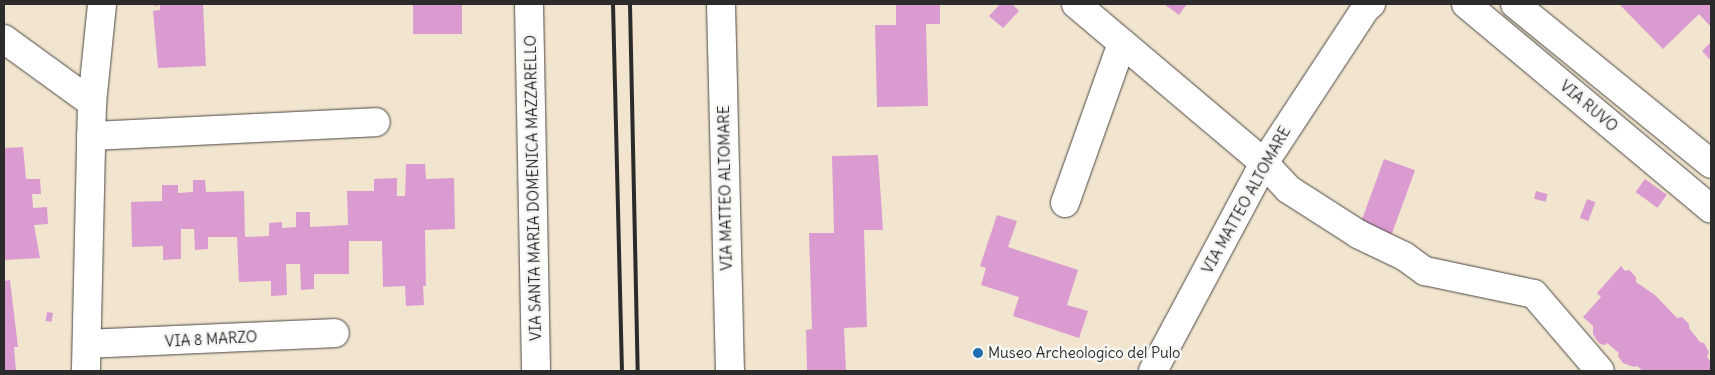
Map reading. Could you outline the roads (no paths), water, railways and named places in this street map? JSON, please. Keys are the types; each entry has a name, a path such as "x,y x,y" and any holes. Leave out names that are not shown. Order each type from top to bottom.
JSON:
{"street":[{"path":"86,371 92,103 102,4"},
{"name":"VIA SANTA MARIA DOMENICA MAZZARELLO","path":"530,4 536,371"},
{"name":"VIA MATTEO ALTOMARE","path":"721,4 730,371"},
{"path":"1076,4 1264,163 1288,189 1358,234 1404,256 1425,270 1534,294 1600,371"},
{"name":"VIA RUVO","path":"1466,4 1711,209"},
{"path":"1515,4 1711,164"},
{"name":"VIA MATTEO ALTOMARE","path":"1153,371 1264,163 1367,5"},
{"path":"4,39 92,103"},
{"path":"1065,203 1122,43"},
{"path":"91,136 376,122"},
{"name":"VIA 8 MARZO","path":"87,344 335,333"}],"railway":[{"path":"613,4 622,371"},
{"path":"630,4 638,371"}],"place":[{"name":"Museo Archeologico del Pulo","path":"978,353"}]}
